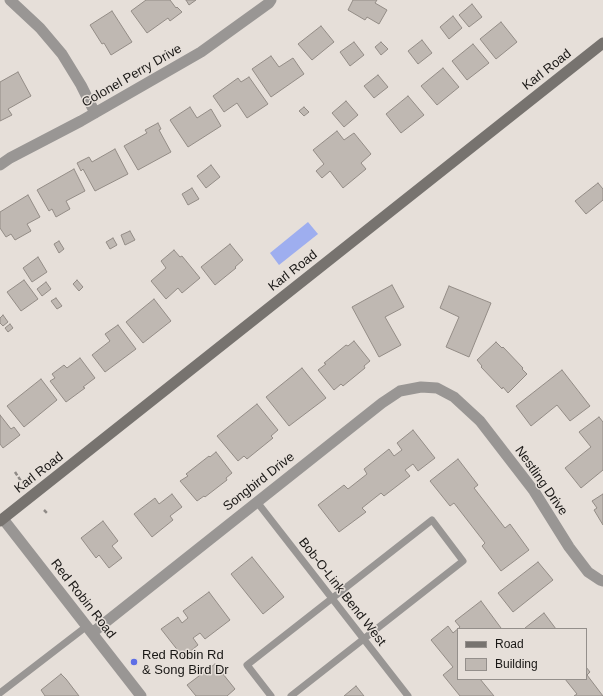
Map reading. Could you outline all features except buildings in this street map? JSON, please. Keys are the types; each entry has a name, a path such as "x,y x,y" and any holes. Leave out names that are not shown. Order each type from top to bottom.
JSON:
{"main road":[{"name":"Karl Road","path":"1,520 603,43"}],"street":[{"path":"10,0 40,28 62,54 81,84 95,113"},
{"name":"Colonel Perry Drive","path":"0,164 95,113 201,52 271,0"},
{"name":"Songbird Drive","path":"89,629 257,502 382,403 400,391 421,387 437,388 454,397"},
{"name":"Nestling Drive","path":"454,397 480,421 534,490 569,547 588,572 603,581"},
{"name":"Red Robin Road","path":"1,520 141,696"}],"lane":[{"name":"Bob-O-Link Bend West","path":"257,502 408,696"},
{"path":"271,696 247,665 432,520 463,560 291,696"},
{"path":"0,692 89,629"}],"path":[{"path":"15,472 21,481"},
{"path":"44,510 48,514"}],"shaded area":[{"path":"308,222 318,234 279,265 270,253"}],"place":[{"name":"Red Robin Rd & Song Bird Dr","path":"134,662"}]}
